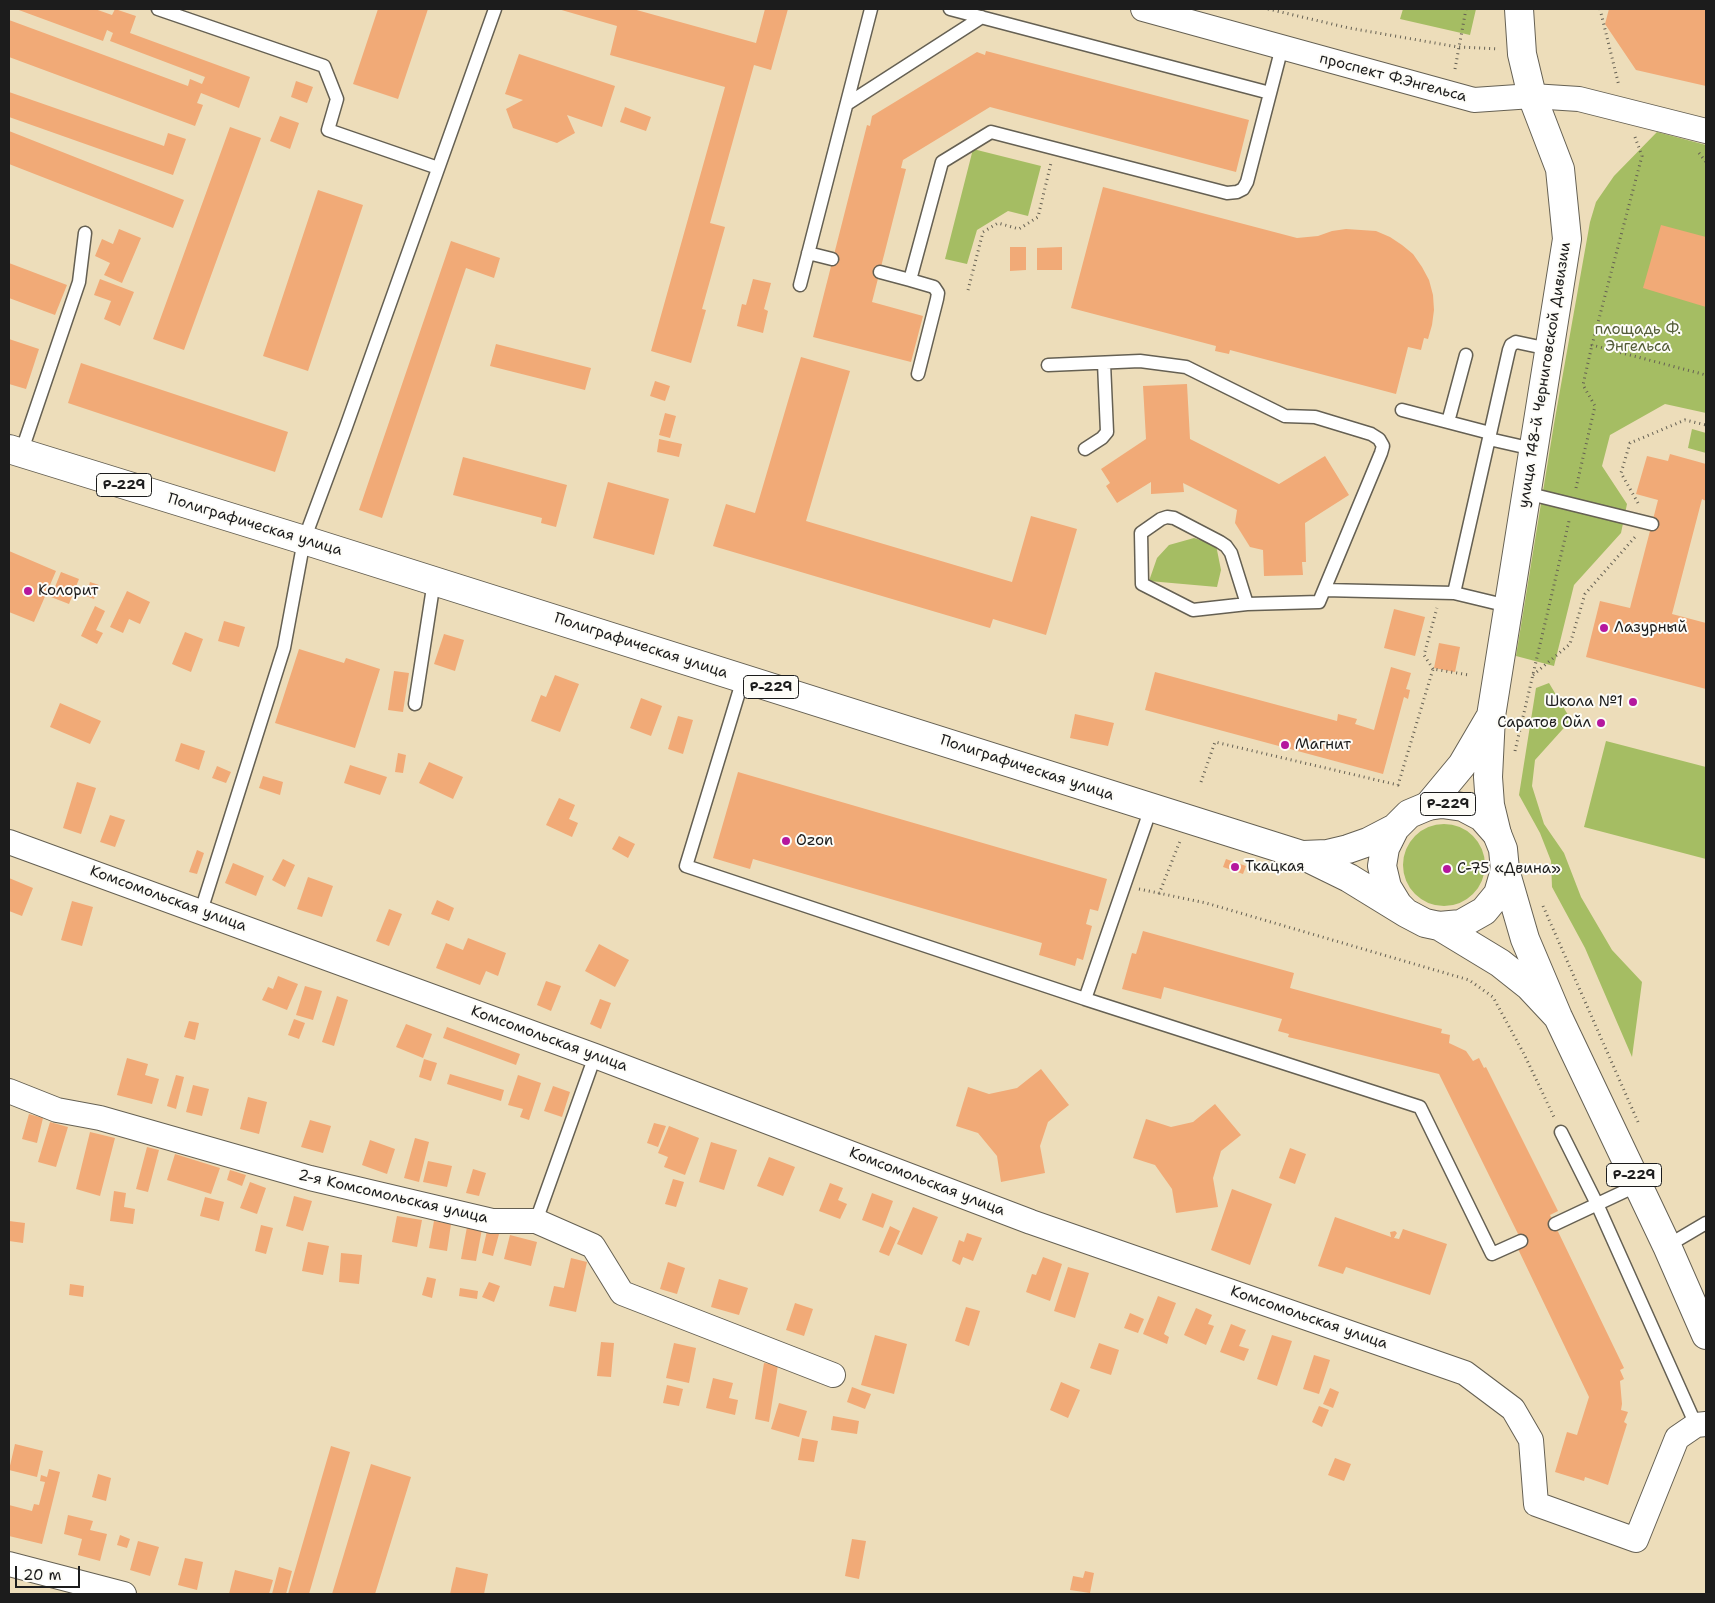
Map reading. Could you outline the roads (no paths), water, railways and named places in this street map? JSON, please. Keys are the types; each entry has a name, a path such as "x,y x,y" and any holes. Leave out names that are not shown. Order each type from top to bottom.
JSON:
{"main road":[{"name":"улица 148-й Черниговской Дивизии","path":"1497,834 1490,805 1488,777 1491,716 1567,239 1560,169 1532,96 1522,54 1519,9"},
{"name":"Полиграфическая улица","path":"15,451 304,540 1302,855 1349,878 1425,923 1439,926 1461,924 1484,911 1498,894 1505,870"},
{"name":"улица 148-й Черниговской Дивизии","path":"1428,806 1462,765 1491,716"},
{"name":"Полиграфическая улица","path":"1302,855 1327,854 1368,842 1394,828 1409,814 1428,806 1442,804 1463,807 1482,818 1497,834 1503,849 1505,870 1525,939 1558,1017 1667,1246 1705,1332"},
{"name":"Полиграфическая улица","path":"1394,828 1385,848 1382,866 1387,887 1398,905 1406,913"},
{"name":"Полиграфическая улица","path":"1439,926 1500,963 1529,986 1558,1017"}],"street":[{"name":"проспект Ф.Энгельса","path":"1143,9 1474,100 1532,96 1579,99 1706,131"},
{"name":"Комсомольская улица","path":"9,842 595,1056 1031,1222 1465,1373 1513,1409 1530,1440 1536,1504 1636,1540 1677,1438 1701,1425"},
{"name":"2-я Комсомольская улица","path":"9,1091 57,1110 100,1118 310,1178 492,1221 536,1221 592,1246 622,1293 833,1375"},
{"path":"9,1564 124,1594"}],"lane":[{"path":"158,9 324,66 337,99 328,130 438,168"},
{"path":"201,911 284,648 304,540 494,9"},
{"path":"800,285 871,9"},
{"path":"952,9 1270,93"},
{"path":"847,104 982,17"},
{"path":"910,280 942,162 991,132 1227,193 1243,189 1248,182 1282,47"},
{"path":"15,451 79,282 85,233"},
{"path":"808,253 832,259"},
{"path":"880,272 934,287 938,293 918,374"},
{"path":"1454,594 1511,345 1521,342 1549,349"},
{"path":"1448,422 1466,355"},
{"path":"1048,365 1140,361 1186,367 1285,416 1315,417 1371,434 1379,439 1383,446 1381,453 1319,602 1247,604 1193,610 1142,584 1141,533 1161,519 1168,517 1174,518 1226,546 1231,553 1247,604"},
{"path":"1085,449 1102,438 1107,432 1104,363"},
{"path":"1402,410 1448,422 1533,449"},
{"path":"1526,493 1652,524"},
{"path":"415,704 434,581"},
{"path":"1324,590 1454,594 1508,606"},
{"path":"743,679 686,866 1084,999 1420,1107 1492,1254 1521,1241"},
{"path":"1084,999 1151,808"},
{"path":"536,1221 595,1056"},
{"path":"1561,1132 1701,1425"},
{"path":"1555,1224 1638,1185"},
{"path":"1667,1246 1706,1223"}],"place":[{"name":"Колорит","path":"28,591"},
{"name":"Лазурный","path":"1604,628"},
{"name":"Школа №1","path":"1633,702"},
{"name":"Саратов Ойл","path":"1601,723"},
{"name":"Магнит","path":"1285,745"},
{"name":"Ozon","path":"786,841"},
{"name":"Ткацкая","path":"1235,867"},
{"name":"С-75 «Двина»","path":"1447,869"}],"park label":[{"name":"площадь Ф. Энгельса","path":"1638,338"}]}
